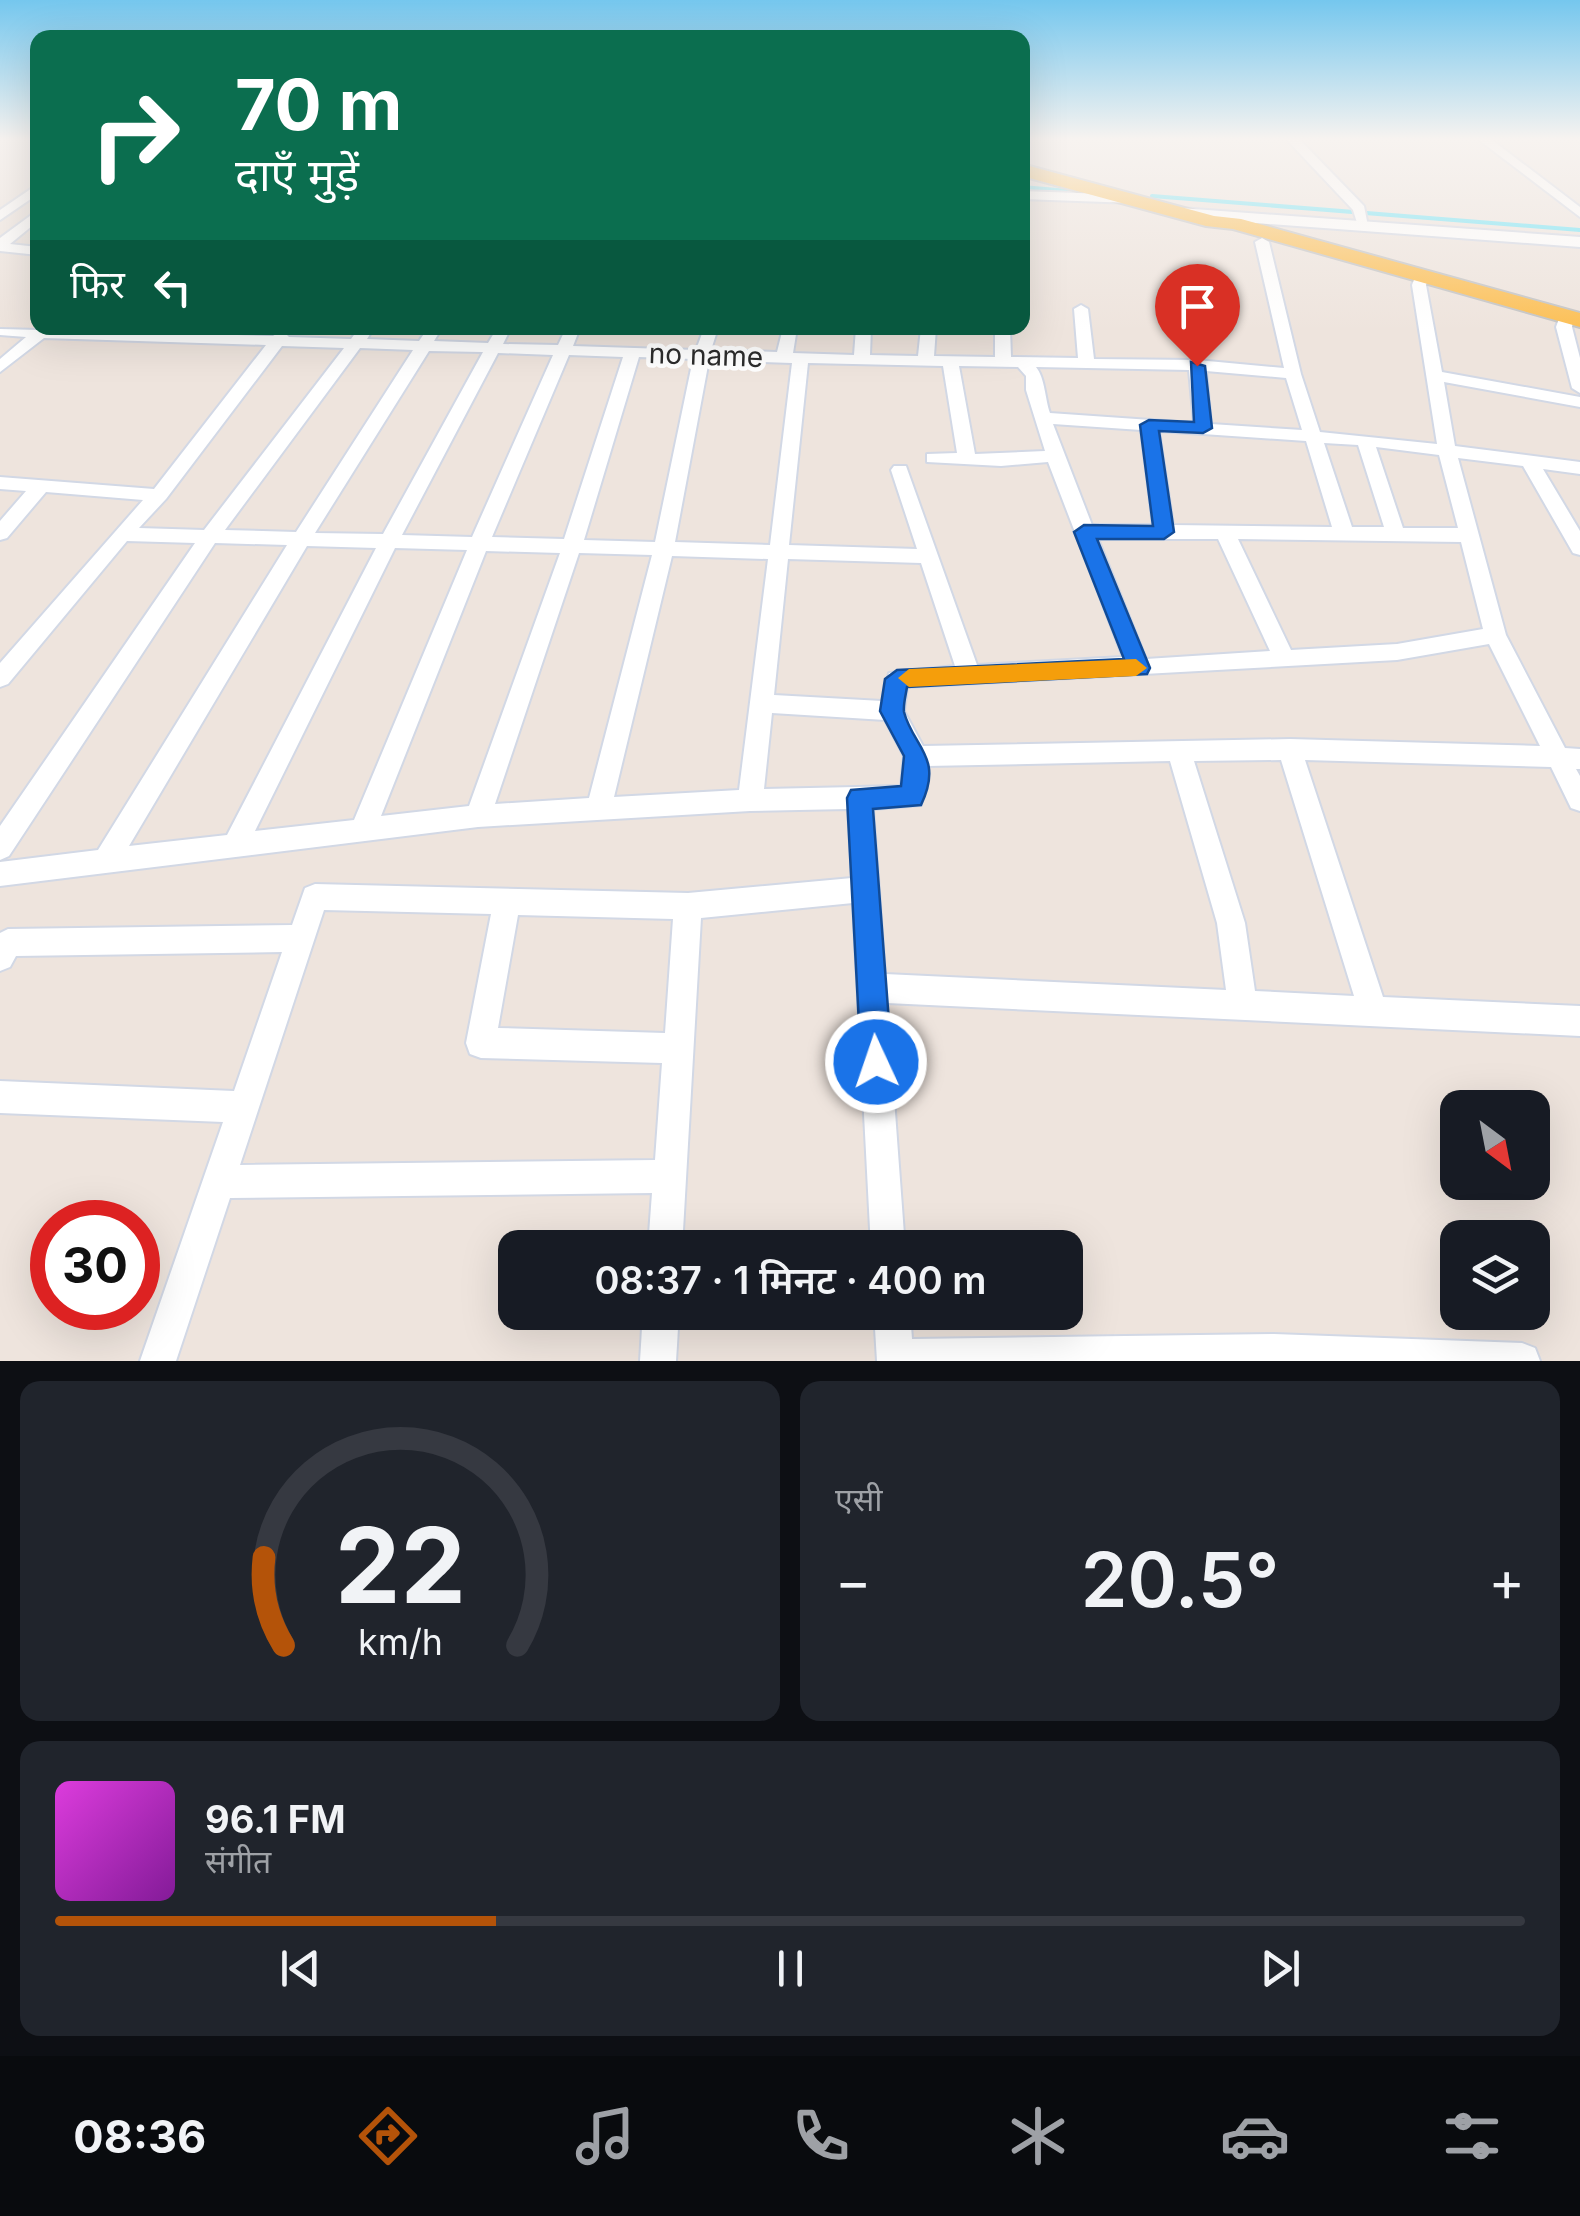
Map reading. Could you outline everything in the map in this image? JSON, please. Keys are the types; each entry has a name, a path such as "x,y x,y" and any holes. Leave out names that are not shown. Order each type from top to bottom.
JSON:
{"main road":[{"path":"1146,204 1213,222 1262,242 1420,280"},
{"path":"1213,222 1234,223 1572,324"}],"street":[{"path":"1353,204 1362,223"},
{"path":"1180,213 1362,223 1580,242"},
{"path":"0,246 30,221"},
{"path":"1262,242 1293,374 1345,536"},
{"path":"0,246 30,250"},
{"path":"1420,280 1432,375 1447,450 1495,635 1570,758 1580,800"},
{"path":"1081,309 1086,360"},
{"path":"1572,324 1580,388"},
{"name":"no name","path":"5,332 30,333"},
{"path":"0,368 38,335"},
{"path":"0,678 158,496 282,335"},
{"name":"no name","path":"322,335 429,337 494,348 862,360 1086,360 1293,374"},
{"path":"235,846 388,541 500,335"},
{"path":"362,831 479,544 571,335"},
{"path":"598,807 664,548 709,335"},
{"path":"750,800 776,552 792,358 790,335"},
{"path":"862,360 864,335"},
{"path":"925,361 928,335"},
{"path":"1005,335 1012,362 1034,375 1054,456 1139,668"},
{"path":"0,848 210,536 362,336"},
{"path":"106,861 300,539 429,337"},
{"path":"478,816 572,546 632,353"},
{"path":"950,361 967,458"},
{"path":"1197,366 1203,428"},
{"path":"1432,375 1580,402"},
{"path":"1043,418 1364,440 1580,468"},
{"path":"1149,425 1164,532"},
{"path":"1364,440 1396,536"},
{"path":"933,458 1002,460 1054,456"},
{"path":"1530,462 1580,548"},
{"path":"900,470 969,674"},
{"path":"0,483 158,496"},
{"path":"0,533 41,486"},
{"path":"1084,532 1468,534"},
{"path":"1224,533 1284,658"},
{"path":"122,534 929,556"},
{"path":"0,874 478,816 750,800 912,797 916,756 892,711 897,679 1398,652 1495,635"},
{"path":"760,703 892,711"},
{"path":"916,756 1290,748 1570,758"},
{"path":"1290,748 1373,1012"},
{"path":"1179,753 1230,923 1243,1006"},
{"path":"860,798 887,1230"},
{"path":"158,1361 315,898 688,906 866,889"},
{"path":"508,902 481,1043 678,1048"},
{"path":"666,1230 688,906"},
{"path":"0,957 8,943 302,938"},
{"path":"872,988 1580,1021"},
{"path":"0,1097 245,1106"},
{"path":"219,1182 670,1176"},
{"path":"658,1361 660,1330"},
{"path":"893,1330 895,1359 1275,1356 1522,1361"}],"waterway":[{"path":"1247,204 1580,230"}],"slow traffic":[{"path":"909,678 1090,667 1136,668"}],"route":[{"path":"876,1062 860,798 912,797 916,756 892,711 897,679 978,672 1139,668 1084,532 1164,532 1149,425 1203,428 1197,366"}]}
